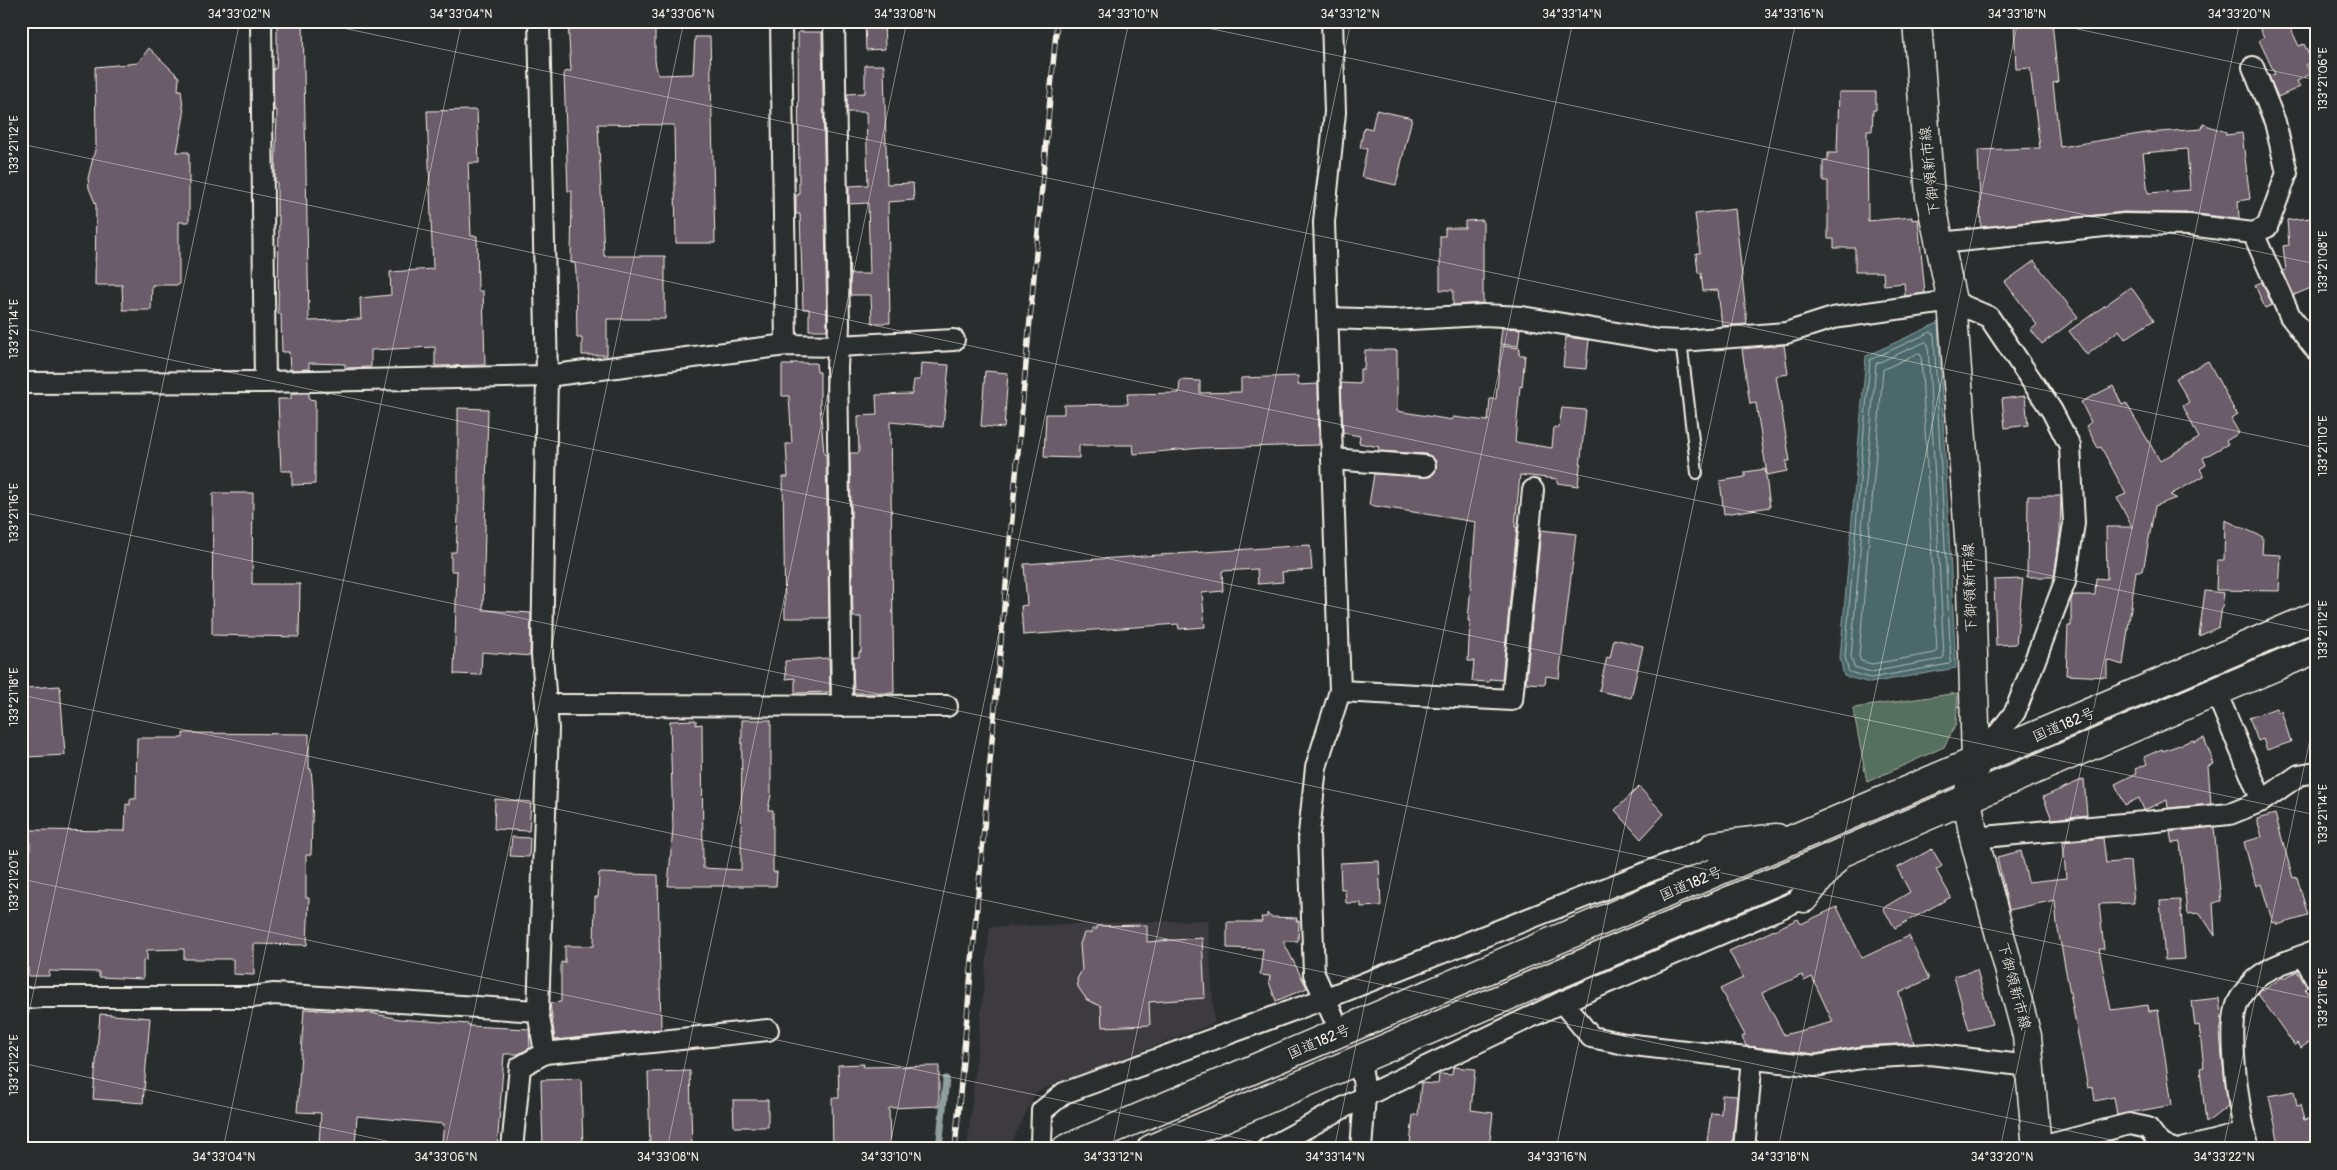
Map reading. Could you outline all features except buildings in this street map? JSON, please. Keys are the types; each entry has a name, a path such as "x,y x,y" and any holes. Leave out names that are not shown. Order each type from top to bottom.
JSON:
{"main road":[{"name":"下御領新市線","path":"1917,21 1930,197 1952,301 1970,550 1976,762 1967,799 1974,838 2027,1036 2037,1149"},
{"name":"国道182号","path":"1059,1148 1811,833 2316,616"},
{"name":"国道182号","path":"1150,1149 2316,649"},
{"path":"1714,846 1811,833"},
{"path":"1804,898 1839,854"}],"street":[{"path":"261,21 266,382"},
{"path":"538,21 547,376 542,655 548,729 538,1011 545,1053"},
{"path":"781,21 786,345"},
{"path":"834,21 842,706"},
{"path":"1328,1008 1314,974 1309,834 1316,767 1340,690 1324,222 1335,112 1332,21"},
{"path":"1940,243 2124,224 2189,225 2253,233 2267,227 2287,173 2274,122 2253,67"},
{"path":"2253,233 2290,316 2316,350"},
{"path":"1328,318 1392,320 1483,315 1522,317 1658,340 1681,341 1786,333 1833,318 1952,301 1989,317 2052,411 2070,446 2074,524 2065,582 2015,712 1976,762"},
{"path":"21,383 266,382 547,376 786,345 837,346 954,340"},
{"path":"1332,459 1425,466"},
{"path":"1340,690 1512,700 1533,490"},
{"path":"2216,692 2262,801"},
{"path":"546,705 948,706"},
{"path":"1974,838 2230,814 2262,801 2298,775 2316,772"},
{"path":"1059,1148 1041,1143 1042,1111 1064,1092 1328,1008 1714,846"},
{"path":"1266,1149 1366,1096 1562,1002 1804,898"},
{"path":"2182,1149 2246,1141 2233,1046 2237,1005 2250,985 2274,968 2310,953 2316,979"},
{"path":"21,999 41,996 252,997 274,994 538,1011"},
{"path":"1562,1002 1592,1038 1625,1044 1815,1066 1862,1058 1930,1054 2029,1066"},
{"path":"512,1149 520,1067 545,1053 768,1030"},
{"path":"1744,1149 1752,1058"},
{"path":"1361,1149 1366,1096 1362,1072"},
{"path":"2037,1149 2129,1124 2148,1128 2161,1145 2174,1149"}],"lane":[{"path":"1681,341 1697,474"}],"shaded area":[{"path":"1208,920 1214,1023 1036,1092 1011,1143 987,1149 967,1149 990,927"}],"green space":[{"path":"1958,693 1956,724 1944,747 1867,782 1853,708"}],"water":[{"path":"1938,323 1956,668 1870,683 1844,676 1840,658 1866,356"}],"waterway":[{"path":"939,1149 946,1079"}],"railway":[{"path":"955,1149 1057,21"}]}
